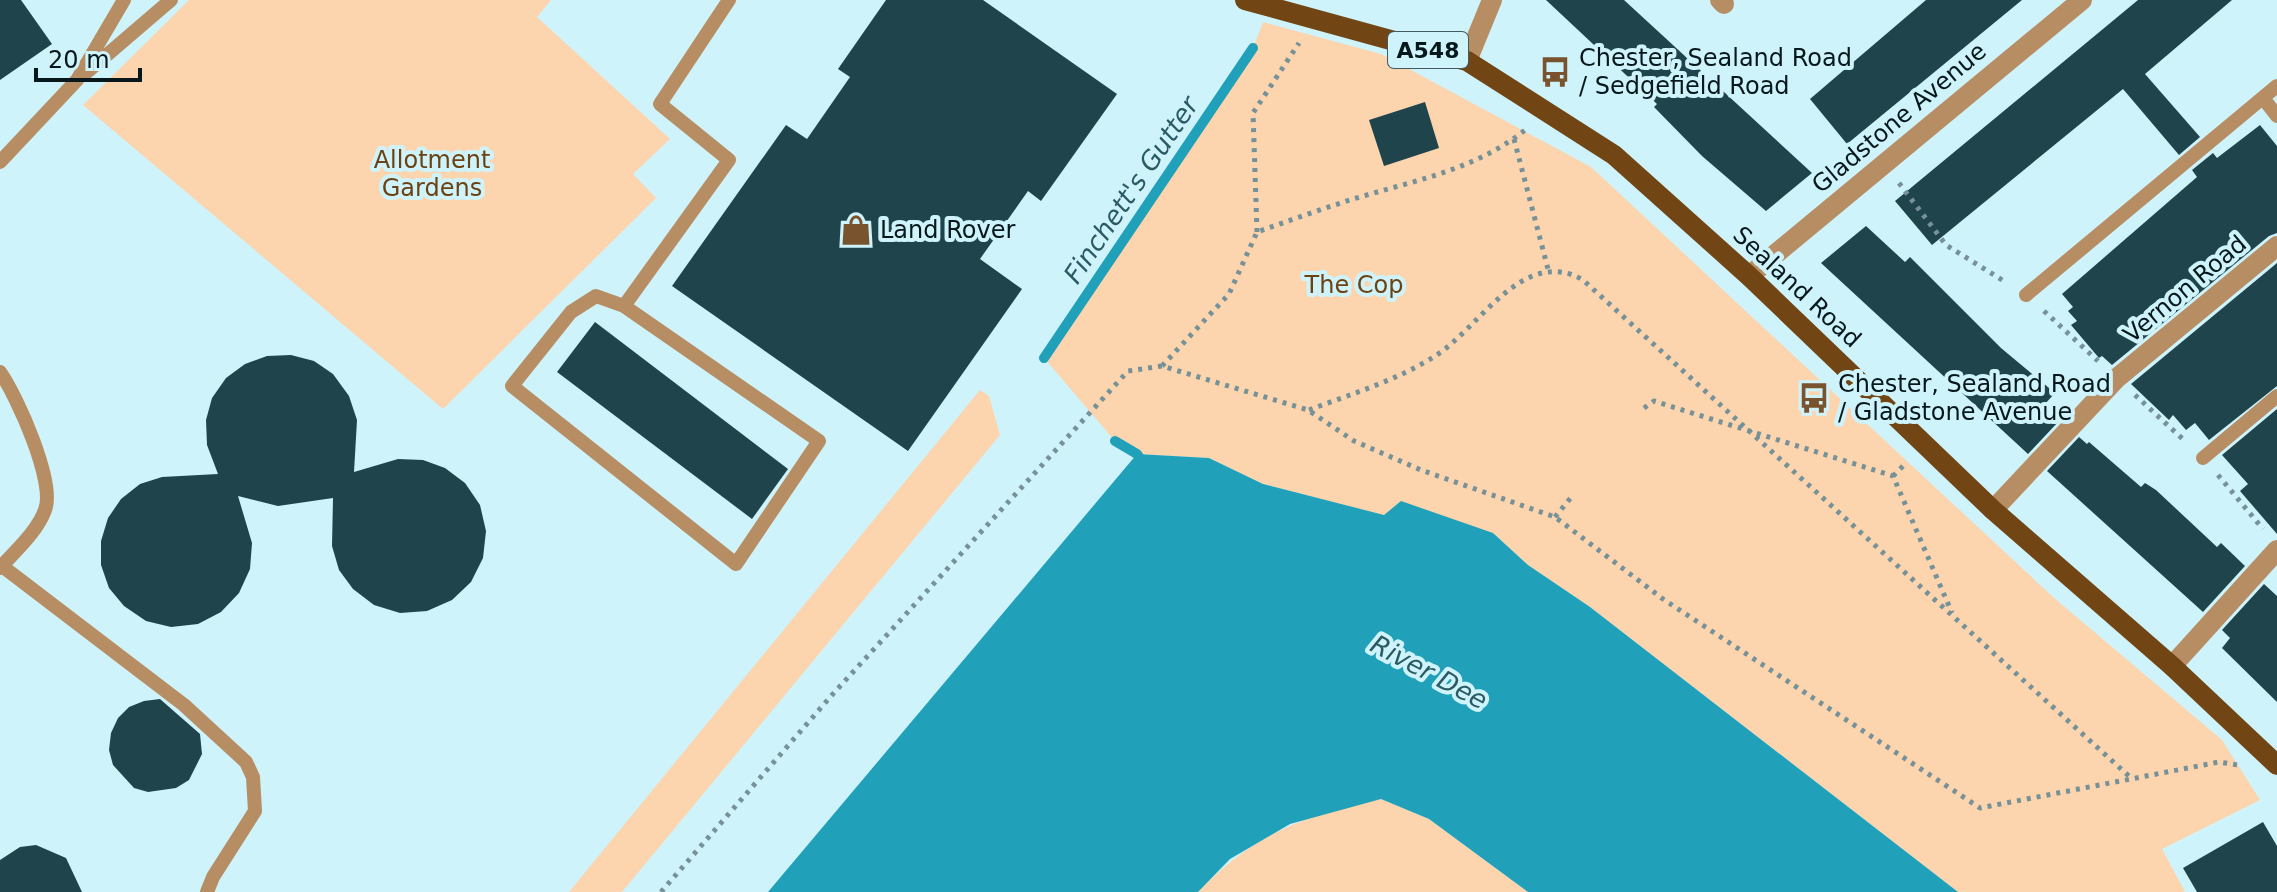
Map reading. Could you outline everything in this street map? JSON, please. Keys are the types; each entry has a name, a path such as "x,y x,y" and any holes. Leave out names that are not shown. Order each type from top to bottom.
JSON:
{"main road":[{"name":"Sealand Road","path":"1245,0 1467,61 1614,155 1749,276 1993,510 2172,666 2277,765"}],"street":[{"path":"1467,61 1492,0"},
{"name":"Gladstone Avenue","path":"1749,276 2082,0"},
{"name":"Vernon Road","path":"1993,510 2117,378 2277,246"},
{"path":"2172,666 2272,542"}],"lane":[{"path":"77,80 124,0"},
{"path":"0,162 77,80 171,0"},
{"path":"624,306 729,160 660,104 729,0"},
{"path":"2026,295 2277,86"},
{"path":"2263,98 2277,116"},
{"path":"596,296 624,306 819,441 736,564 512,386 571,312 596,296"},
{"path":"0,372 33,446 49,495 41,520 1,567 184,705 246,762 253,777 255,811 207,892"},
{"path":"2203,458 2277,396"}],"path":[{"path":"1162,366 1229,294 1257,232 1253,113 1306,16"},
{"path":"1257,232 1349,200 1456,170 1514,139 1548,113"},
{"path":"1514,139 1548,269"},
{"path":"1887,162 1904,193 1946,245 2026,295 2203,458 2272,542"},
{"path":"1308,410 1436,356 1517,284 1548,269 1568,271 1583,280 2131,778"},
{"path":"661,892 832,695 1128,371 1162,366 1308,410 1354,441 1421,470 1555,517 1663,599 1980,808 2219,762 2248,767"},
{"path":"1644,408 1654,401 1893,476 1954,618"},
{"path":"1555,517 1573,495"}],"green space":[{"name":"Allotment Gardens","path":"189,0 551,0 537,17 670,139 633,174 656,198 443,409 83,105"},
{"name":"The Cop","path":"1263,22 1381,54 1591,167 2053,597 2222,740 2260,800 2162,849 2185,892 1958,892 1590,607 1528,565 1493,533 1384,516 1263,484 1209,458 1137,454 1115,441 1044,358 1253,48"},
{"path":"980,390 989,396 1000,435 622,892 569,892"},
{"path":"1381,799 1429,819 1528,892 1198,892 1260,841 1304,820"}],"water":[{"name":"River Dee","path":"1137,454 1209,458 1263,484 1384,515 1401,501 1493,533 1528,565 1590,607 1958,892 1528,892 1429,819 1381,799 1290,824 1230,859 1198,892 768,892"}],"building":[{"path":"0,0 21,0 52,44 0,80"},
{"name":"Land Rover","path":"886,0 983,0 1117,94 1041,201 1028,191 980,259 1022,289 908,451 672,286 786,125 807,139 850,77 838,69"},
{"path":"1546,0 1624,0 1812,173 1766,211 1702,156 1654,107 1657,104"},
{"path":"1926,0 2022,0 1847,144 1810,99"},
{"path":"2138,0 2232,0 2145,74 2200,137 2179,155 2123,89 1932,245 1895,201"},
{"path":"1425,102 1439,148 1384,166 1369,120"},
{"path":"2260,125 2277,146 2277,233 2269,236 2112,365 2102,356 2099,358 2071,325 2077,321 2068,311 2073,307 2062,294 2197,177 2192,170 2213,153 2217,158"},
{"path":"1866,226 1905,262 1910,257 2001,348 2055,393 2044,405 2060,420 2028,454 1821,263"},
{"path":"2277,263 2277,386 2209,440 2195,423 2186,430 2173,415 2169,420 2131,384"},
{"path":"595,322 788,469 752,519 557,372"},
{"path":"291,355 314,361 333,374 349,396 357,420 354,472 398,459 423,460 445,468 465,483 480,505 486,531 483,558 471,582 452,600 427,611 400,613 374,605 353,589 339,570 332,546 333,498 278,506 238,496 252,543 250,569 239,593 221,612 198,624 171,627 146,621 124,606 109,588 101,565 101,541 108,518 121,499 140,484 162,477 218,474 207,445 206,420 212,398 226,378 245,364 267,356"},
{"path":"2277,409 2277,534 2240,491 2248,484 2222,455"},
{"path":"2079,437 2141,487 2145,483 2156,490 2217,547 2221,543 2245,566 2203,612 2047,471"},
{"path":"2264,584 2277,596 2277,702 2222,648 2230,638 2222,630"},
{"path":"160,699 200,734 202,754 189,780 176,788 148,792 134,788 113,765 109,750 111,733 118,718 129,707"},
{"path":"2263,822 2277,846 2277,892 2197,892 2183,868"},
{"path":"36,845 66,858 82,892 0,892 0,860 20,847"}],"waterway":[{"name":"Finchett's Gutter","path":"1044,358 1253,48"},
{"name":"Finchett's Gutter","path":"1115,441 1137,454 1144,464"}],"place":[{"name":"Chester, Sealand Road / Sedgefield Road","path":"1555,72"},
{"name":"Land Rover","path":"856,230"},
{"name":"Chester, Sealand Road / Gladstone Avenue","path":"1814,398"}]}
